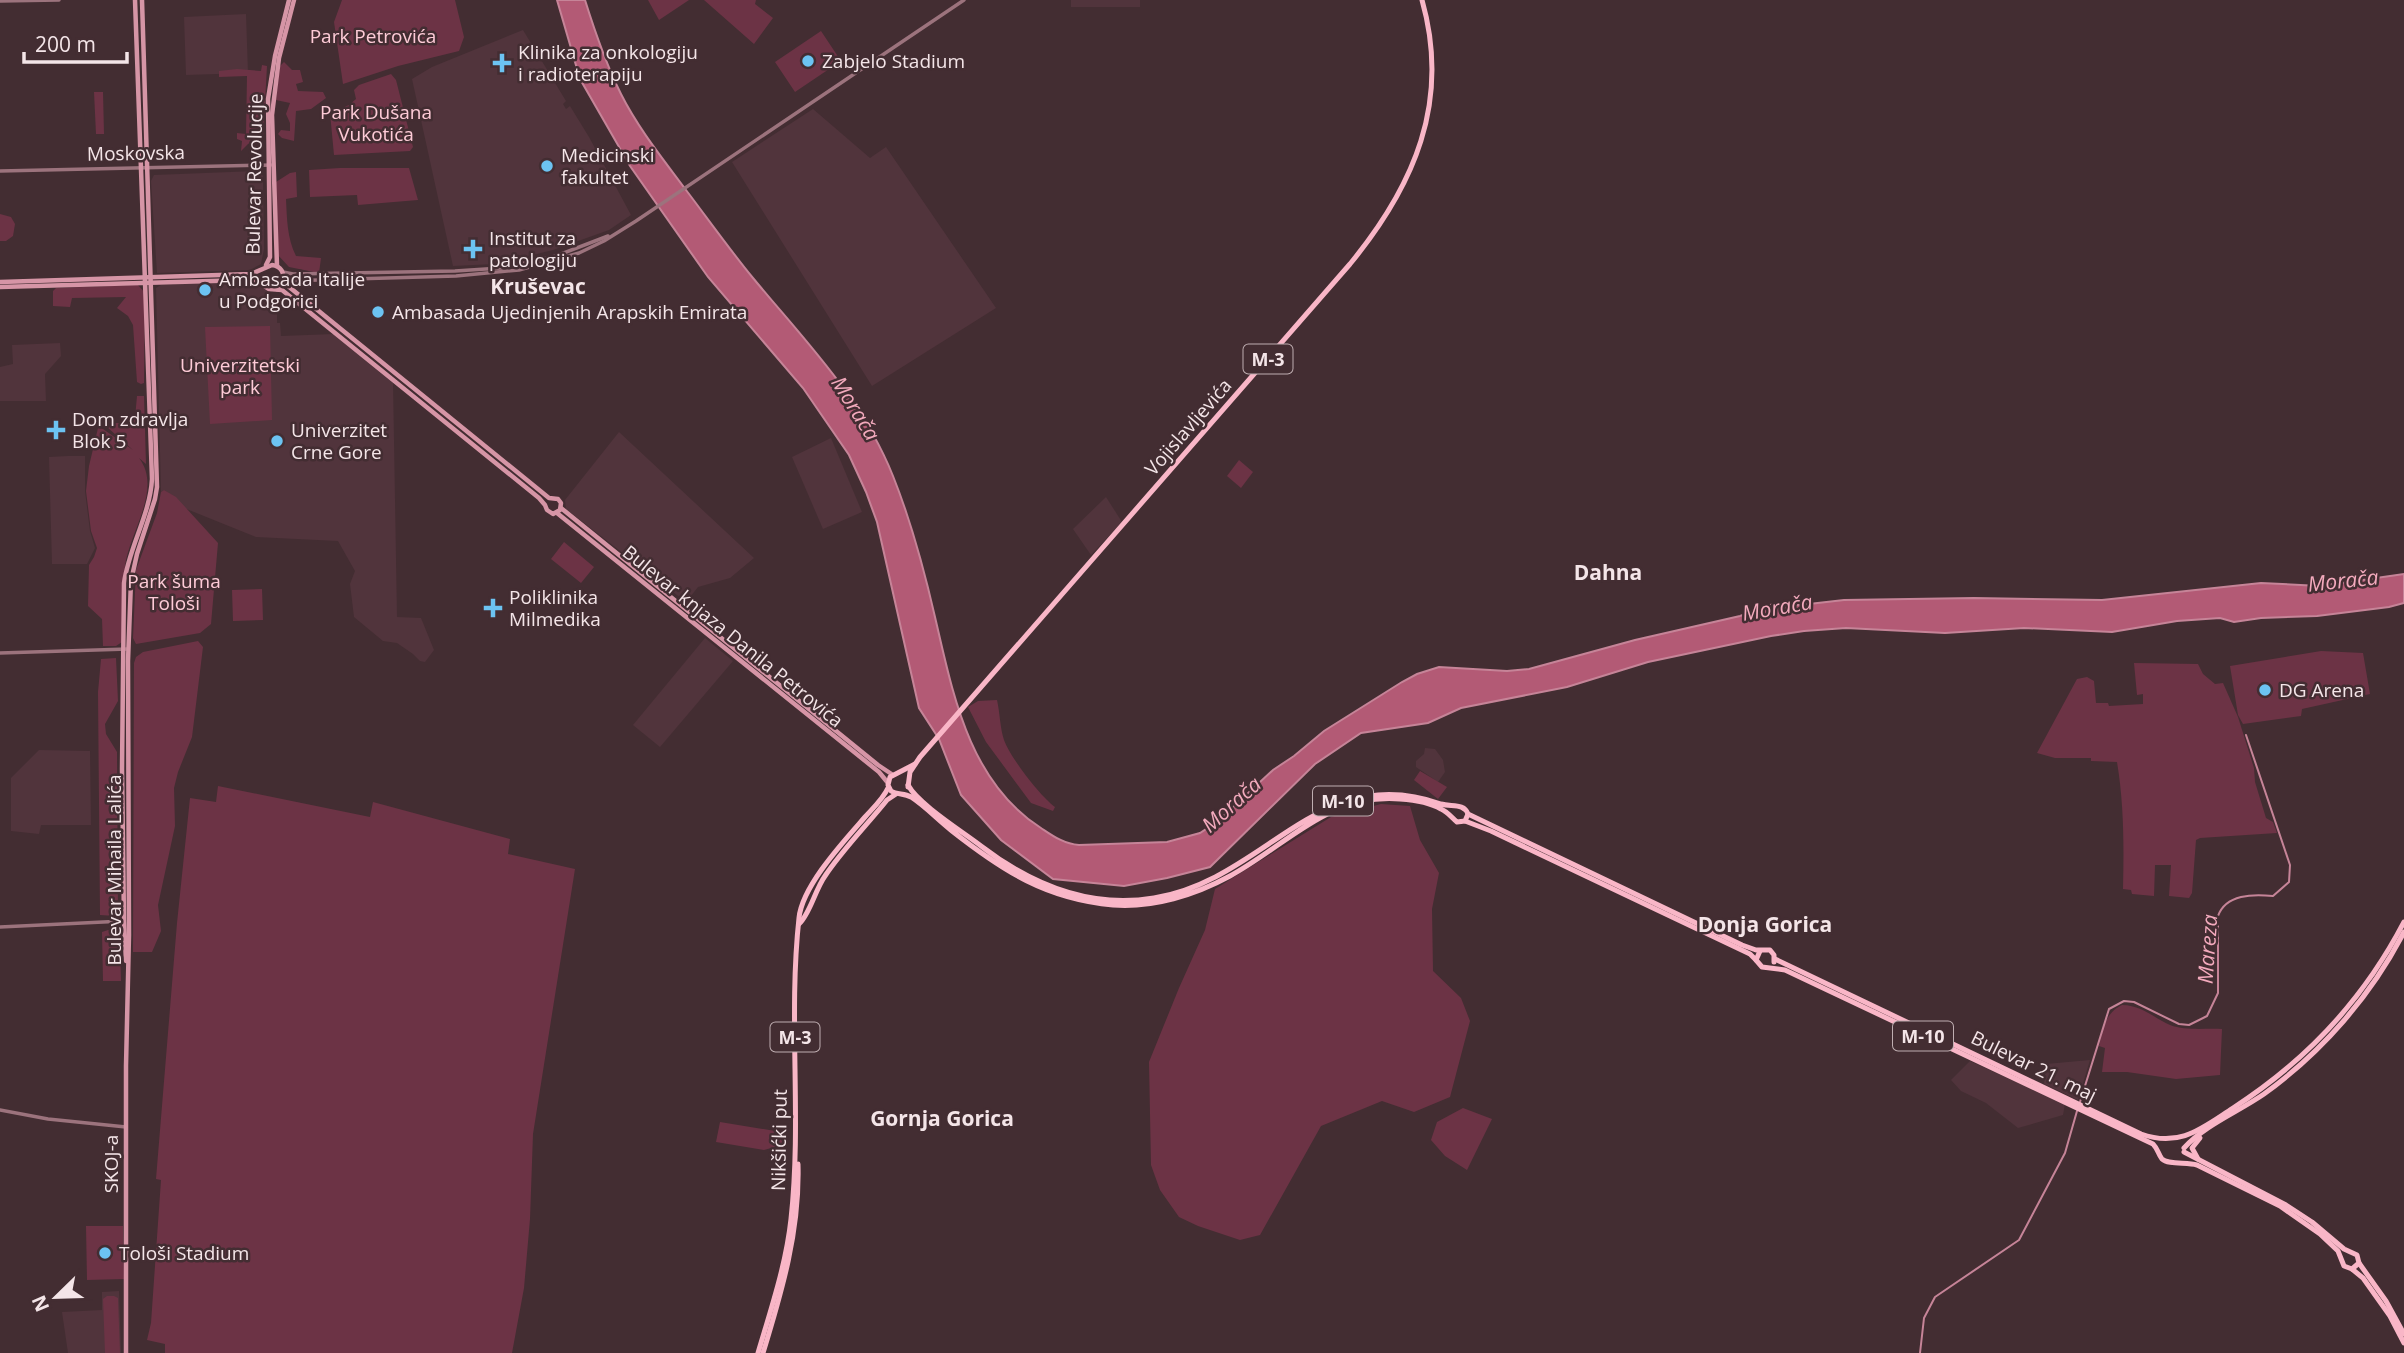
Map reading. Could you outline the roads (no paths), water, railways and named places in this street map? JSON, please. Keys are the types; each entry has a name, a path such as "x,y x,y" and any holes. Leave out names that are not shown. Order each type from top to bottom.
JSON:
{"main road":[{"name":"Bulevar Mihaila Lalića","path":"127,975 124,583 127,562 147,508 152,479 135,0"},
{"name":"Bulevar Mihaila Lalića","path":"125,649 131,581 157,487 142,0"},
{"name":"Bulevar Revolucije","path":"277,266 267,119 270,78 292,0"},
{"name":"Vojislavljevića","path":"915,764 1350,264 1392,207 1413,165 1429,106 1431,50 1422,0"},
{"name":"Bulevar Revolucije","path":"264,268 270,257 270,165"},
{"path":"0,288 251,274 277,266 283,272 284,281 276,289 269,289 247,280 151,280"},
{"path":"262,284 260,276 264,268"},
{"path":"0,282 144,281"},
{"name":"Bulevar knjaza Danila Petrovića","path":"284,281 550,498 558,499 561,508 878,765 896,774"},
{"name":"Bulevar knjaza Danila Petrovića","path":"276,289 287,293 545,505 549,512 557,513 883,775 888,785"},
{"path":"545,505 550,498"},
{"path":"557,513 561,508"},
{"name":"M-3","path":"888,785 896,774 915,764"},
{"name":"M-3","path":"899,794 906,790 915,764"},
{"path":"896,774 905,776 908,783"},
{"name":"Bulevar 21. maj","path":"908,783 915,794 976,846 1052,889 1094,899 1139,900 1181,892 1216,878 1250,859 1312,816 1347,800 1370,795 1396,794 1422,797 1464,808 1468,814 1742,945 1760,951 1770,950 1775,959 2141,1135 2155,1139 2171,1138"},
{"path":"888,785 899,794"},
{"name":"Nikšićki put","path":"761,1353 787,1251 792,1216 796,1151 795,965 799,918 803,904 820,872 885,794 888,785"},
{"name":"Nikšićki put","path":"799,924 826,874 887,800 899,794"},
{"name":"Bulevar 21. maj","path":"899,794 913,799 1020,879 1057,895 1096,904 1141,904 1170,900 1214,884 1256,860 1316,818 1346,805 1374,799 1408,800 1438,807 1457,822 1474,824 1629,896 1750,954 1762,967 1785,970 2153,1144 2159,1150"},
{"path":"1452,817 1452,811 1456,807"},
{"path":"1465,821 1468,814"},
{"path":"2159,1150 2161,1143 2171,1138 2188,1136 2211,1122 2268,1084 2307,1052 2330,1029 2375,972 2404,922"},
{"path":"2177,1162 2184,1150 2202,1134 2276,1085 2322,1044 2372,985 2404,932"},
{"path":"1756,960 1760,951"},
{"path":"1769,967 1775,959"},
{"name":"SKOJ-a","path":"125,1353 127,975"},
{"path":"2200,1161 2192,1148 2202,1134"},
{"path":"2171,1138 2180,1142 2184,1150 2200,1161 2286,1205 2357,1255 2359,1264 2386,1301 2404,1334"},
{"name":"M-10","path":"2159,1150 2164,1161 2197,1165 2280,1206 2320,1234 2338,1251 2346,1268 2361,1275 2382,1304 2404,1343"},
{"path":"2343,1260 2350,1252"},
{"path":"2353,1269 2359,1264"}],"street":[{"path":"0,1 59,0"},
{"path":"284,281 490,274 532,268 579,253 604,241 964,0"},
{"name":"Moskovska","path":"0,171 270,165"},
{"path":"283,272 293,274 517,266 556,256 613,234"},
{"path":"0,653 125,649"},
{"path":"0,927 126,921"},
{"path":"0,1110 125,1128"}],"water":[{"name":"Morača","path":"557,0 585,0 610,71 643,131 736,257 831,371 865,421 893,476 906,510 957,705 968,734 997,786 1017,809 1045,831 1068,843 1079,845 1167,842 1200,833 1218,821 1273,770 1324,731 1417,674 1439,667 1507,671 1529,669 1635,640 1740,616 1773,604 1974,598 2102,600 2261,583 2320,586 2404,574 2404,603 2317,616 2234,622 2220,618 2177,621 2112,632 2024,628 1945,633 1846,628 1771,636 1648,662 1567,687 1461,708 1428,723 1361,733 1315,764 1210,867 1124,886 1053,879 1001,840 961,795 939,739 919,708 877,522 849,455 803,388 708,277 630,166 580,79"}],"waterway":[{"name":"Mareza","path":"2080,1102 2109,1009 2124,1001 2134,1002 2179,1024 2189,1025 2207,1016 2218,993 2218,916 2222,909 2227,903 2241,897 2273,896 2289,882 2290,865 2246,735"},
{"name":"Mareza","path":"1920,1353 1924,1318 1935,1297 2019,1240 2065,1153 2077,1111"}],"place":[{"name":"Zabjelo Stadium","path":"808,61"},
{"name":"Klinika za onkologiju i radioterapiju","path":"502,63"},
{"name":"Medicinski fakultet","path":"547,166"},
{"name":"Institut za patologiju","path":"473,249"},
{"name":"Ambasada Italije u Podgorici","path":"205,290"},
{"name":"Ambasada Ujedinjenih Arapskih Emirata","path":"378,312"},
{"name":"Dom zdravlja Blok 5","path":"56,430"},
{"name":"Univerzitet Crne Gore","path":"277,441"},
{"name":"Poliklinika Milmedika","path":"493,608"},
{"name":"DG Arena","path":"2265,690"},
{"name":"Tološi Stadium","path":"105,1253"}],"district":[{"name":"Kruševac","path":"538,286"},
{"name":"Dahna","path":"1608,572"},
{"name":"Donja Gorica","path":"1765,924"},
{"name":"Gornja Gorica","path":"942,1118"}],"park label":[{"name":"Park Petrovića","path":"373,36"},
{"name":"Park Dušana Vukotića","path":"376,123"},
{"name":"Univerzitetski park","path":"240,376"},
{"name":"Park šuma Tološi","path":"174,592"}]}
